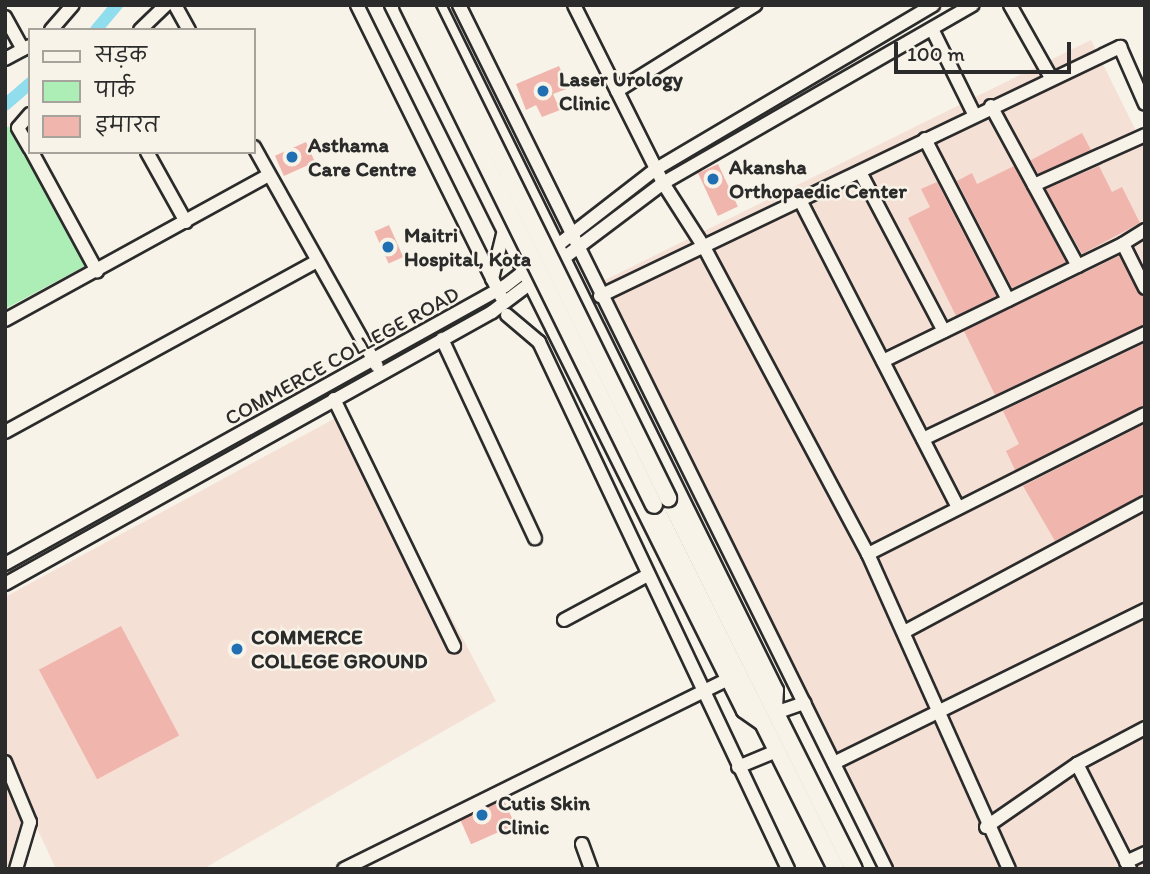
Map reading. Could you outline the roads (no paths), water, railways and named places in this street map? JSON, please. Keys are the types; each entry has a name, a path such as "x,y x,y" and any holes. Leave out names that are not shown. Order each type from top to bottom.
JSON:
{"main road":[{"path":"408,5 661,502 777,710 854,869"},
{"path":"425,5 836,869"}],"street":[{"path":"53,28 73,5"},
{"path":"142,28 166,5"},
{"path":"175,5 188,28"},
{"path":"357,5 495,285 511,312 538,342 646,576 705,691 738,767 788,869"},
{"path":"391,5 725,681 743,711 769,729"},
{"path":"439,5 777,690 777,710 804,703"},
{"path":"459,5 600,296 886,869"},
{"path":"574,5 663,183 704,247 868,554 986,827 1009,869"},
{"path":"617,91 755,5"},
{"name":"COMMERCE COLLEGE ROAD","path":"5,564 374,361 495,285 524,270 656,169 933,5"},
{"path":"511,312 530,283 663,183 972,5"},
{"path":"1010,5 1050,76"},
{"path":"5,17 26,47 5,59"},
{"path":"932,29 974,114"},
{"path":"600,296 801,202 1050,76 1120,47 1145,104"},
{"path":"991,106 1078,266"},
{"path":"28,116 18,128 28,145"},
{"path":"1034,185 1145,135"},
{"path":"925,139 1008,300"},
{"path":"256,151 381,373"},
{"path":"33,154 97,271"},
{"path":"147,154 186,222"},
{"path":"860,172 944,331"},
{"path":"5,320 269,175"},
{"path":"537,205 553,195"},
{"path":"801,202 957,505"},
{"path":"495,285 504,230"},
{"path":"883,361 1123,244 1145,230"},
{"path":"1123,244 1145,288"},
{"path":"5,432 317,261"},
{"path":"5,584 492,312 511,312 556,335"},
{"path":"923,439 1145,333"},
{"path":"442,340 535,538"},
{"path":"334,399 454,646"},
{"path":"868,554 957,505 1145,414"},
{"path":"904,632 1145,503"},
{"path":"564,621 646,576"},
{"path":"834,764 939,717 1145,610"},
{"path":"344,869 725,681"},
{"path":"986,827 1077,764 1145,728"},
{"path":"738,767 779,750"},
{"path":"5,762 30,822 16,869"},
{"path":"1077,764 1128,865 1145,853"},
{"path":"582,845 591,869"}],"waterway":[{"path":"98,28 117,5"},
{"path":"5,105 28,85"}],"place":[{"name":"Laser Urology Clinic","path":"543,91"},
{"name":"Asthama Care Centre","path":"292,157"},
{"name":"Akansha Orthopaedic Center","path":"713,179"},
{"name":"Maitri Hospital, Kota","path":"388,247"},
{"name":"COMMERCE COLLEGE GROUND","path":"237,649"},
{"name":"Cutis Skin Clinic","path":"482,815"}]}
